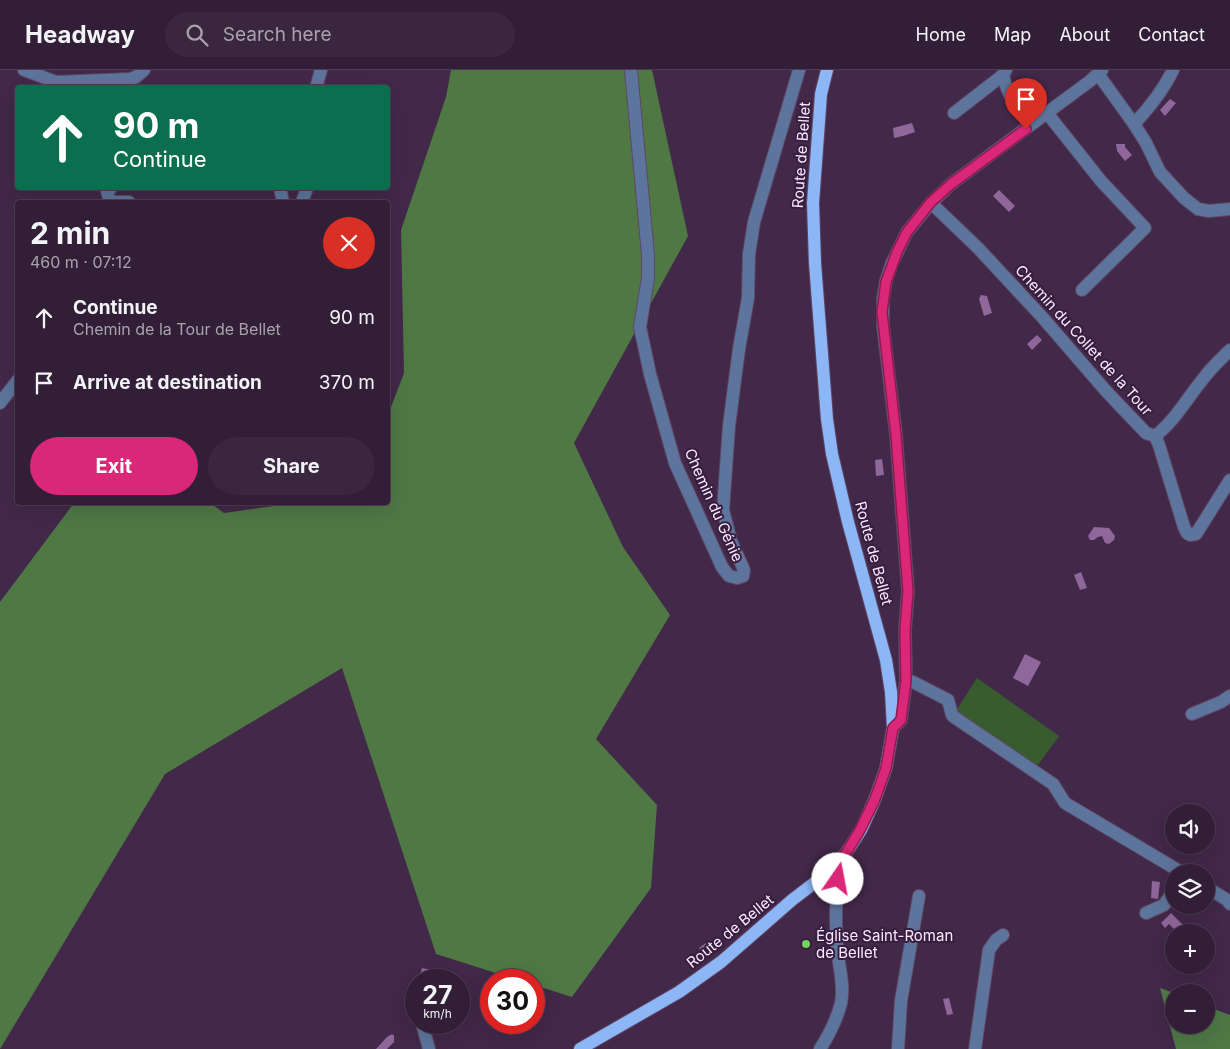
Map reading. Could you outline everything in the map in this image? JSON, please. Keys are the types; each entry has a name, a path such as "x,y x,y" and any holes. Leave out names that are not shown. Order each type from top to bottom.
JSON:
{"main road":[{"name":"Route de Bellet","path":"580,1049 680,992 721,962 836,864 846,853 860,830 875,799 886,768 893,728 891,692 886,660 848,522 832,454 827,419 815,272 813,204 821,94 827,70"}],"street":[{"path":"24,70 56,82 130,79 136,77 144,70"},
{"path":"317,85 321,70"},
{"name":"Chemin du Génie","path":"631,70 648,255 648,278 640,327 650,374 675,463 722,566 729,576 737,578 743,576 744,570 731,541 723,510 729,426 739,348 748,298 752,234 798,70"},
{"path":"1134,124 1152,105 1173,70"},
{"path":"954,113 1005,72 1009,96 1033,123"},
{"path":"893,728 901,720 906,681 905,630 908,591 896,435 882,312 886,282 897,252 914,222 931,202 951,184 1100,72 1146,143 1160,172 1184,198 1198,209 1209,211 1230,209"},
{"path":"1047,113 1101,181 1145,228 1082,290"},
{"name":"Chemin du Collet de la Tour","path":"931,202 978,248 1037,311 1106,391 1146,433 1154,436 1170,421 1204,377 1230,350"},
{"path":"0,403 15,384"},
{"path":"1154,436 1159,445 1184,527 1190,535 1196,534 1230,480"},
{"path":"906,681 913,682 948,700 954,717 1053,784 1065,803 1165,864"},
{"path":"1192,714 1221,702 1230,696"},
{"path":"820,1049 841,1002 836,906 839,869 836,864"},
{"path":"1215,893 1230,904"},
{"path":"898,1049 901,1001 919,896"},
{"path":"1146,913 1165,904"},
{"path":"975,1049 989,950 996,940 1003,935"},
{"path":"425,1034 429,1049"}],"green space":[{"path":"451,70 652,70 688,236 574,443 623,547 670,615 596,739 657,805 651,888 572,997 545,988 545,969 483,969 436,954 342,668 165,774 0,1049 0,602 73,505 213,505 224,513 281,505 390,505 390,410 404,373 401,230 446,97"},
{"path":"977,678 1059,736 1035,769 954,714"},
{"path":"1160,988 1165,990 1165,1007"},
{"path":"1215,1009 1230,1015 1230,1049 1176,1049 1172,1034 1215,1034"}],"shaded area":[{"path":"1170,99 1176,103 1165,116 1160,110"},
{"path":"912,123 915,132 894,138 893,128"},
{"path":"1116,144 1125,144 1125,147 1132,155 1125,161 1117,151"},
{"path":"999,190 1015,206 1009,212 993,196"},
{"path":"981,295 987,296 992,313 984,316 979,299"},
{"path":"1037,335 1042,340 1032,350 1027,344"},
{"path":"882,459 884,475 876,476 875,460"},
{"path":"1094,527 1109,528 1115,536 1114,540 1109,544 1105,543 1102,536 1090,540 1088,536"},
{"path":"1081,572 1087,588 1080,590 1074,575"},
{"path":"1025,654 1041,662 1028,686 1013,678"},
{"path":"1152,881 1160,882 1158,899 1151,898"},
{"path":"1172,914 1182,924 1165,924 1165,928 1161,923"},
{"path":"710,940 715,946 703,954 699,948"},
{"path":"949,998 953,1014 947,1015 943,999"},
{"path":"392,1034 394,1042 387,1049 376,1049 387,1037"}],"place":[{"name":"Église Saint-Roman de Bellet","path":"806,944"}],"route":[{"path":"838,879 839,869 836,864 846,853 860,830 882,782 892,742 893,728 901,720 906,681 905,630 908,591 896,435 882,312 886,282 892,263 907,232 931,202 951,184 1026,129"}]}
